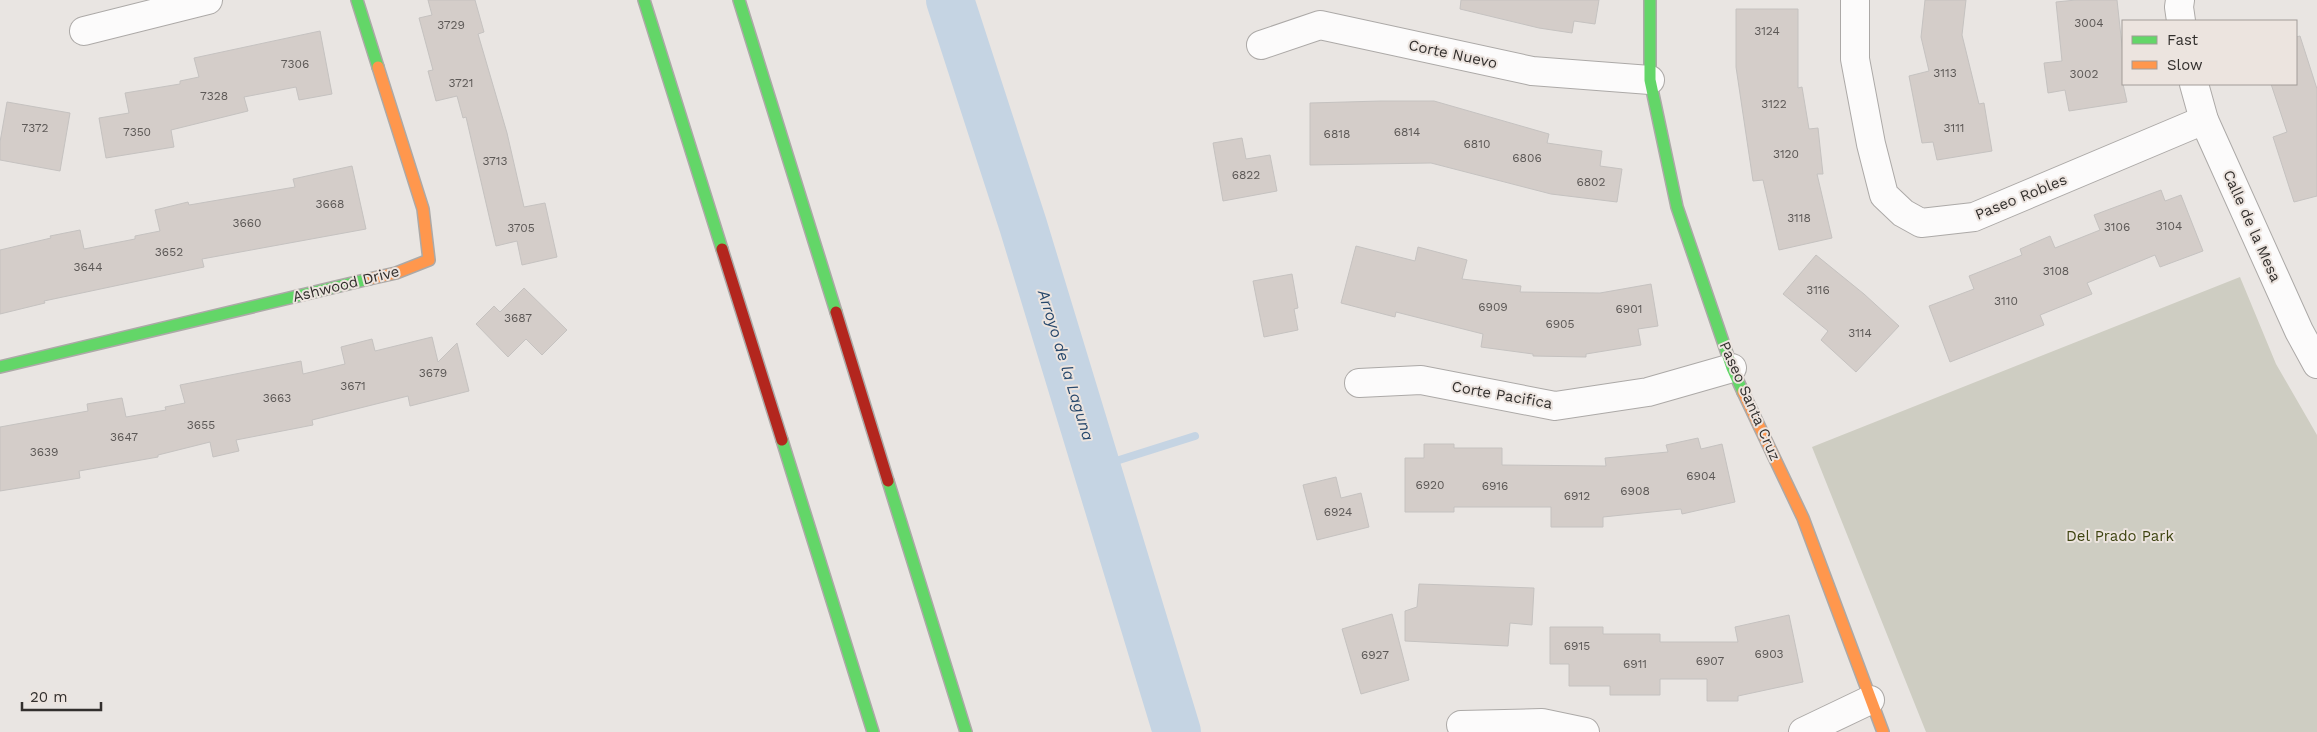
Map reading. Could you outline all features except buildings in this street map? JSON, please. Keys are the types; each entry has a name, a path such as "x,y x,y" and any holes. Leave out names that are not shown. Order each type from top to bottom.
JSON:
{"main road":[{"name":"Ashwood Drive","path":"0,367 396,273 429,260 423,209 357,0"},
{"path":"644,0 872,732"},
{"path":"739,0 966,732"},
{"name":"Paseo Santa Cruz","path":"1650,0 1650,80 1677,207 1732,368 1803,518 1883,732"}],"street":[{"path":"84,31 208,0"},
{"name":"Paseo Robles","path":"1855,0 1855,59 1870,144 1884,195 1902,213 1921,223 1974,217 2204,120"},
{"path":"2180,0 2181,20"},
{"name":"Corte Nuevo","path":"1260,45 1320,25 1532,71 1650,80"},
{"name":"Calle de la Mesa","path":"2194,85 2204,120 2298,331 2317,364"},
{"name":"Corte Pacifica","path":"1359,383 1421,380 1555,406 1648,392 1732,368"},
{"path":"1803,732 1870,700"},
{"path":"1461,726 1542,723 1585,732"}],"green space":[{"name":"Del Prado Park","path":"2240,277 2276,364 2317,435 2317,732 1926,732 1812,447"}],"waterway":[{"name":"Arroyo de la Laguna","path":"950,0 1023,225 1177,732"},
{"path":"1097,467 1195,436"}],"traffic: fast":[{"path":"357,0 378,67"},
{"path":"644,0 722,249"},
{"path":"739,0 836,312"},
{"path":"1650,0 1650,80 1677,207 1732,368 1743,392"},
{"path":"0,367 369,279"},
{"path":"782,440 873,732"},
{"path":"888,481 966,732"}],"traffic: slow":[{"path":"369,279 396,273 429,260 423,209 378,67"},
{"path":"1743,392 1803,518 1883,732"}],"traffic: jam":[{"path":"722,249 782,440"},
{"path":"836,312 888,481"}]}
